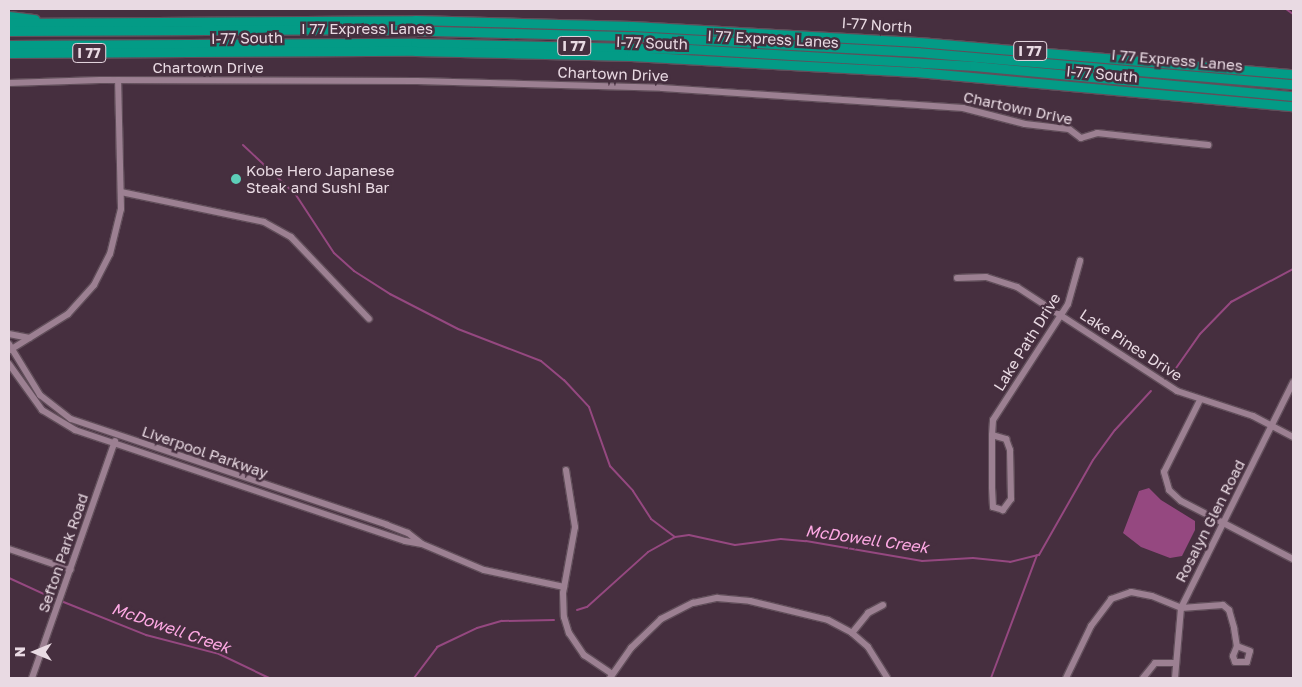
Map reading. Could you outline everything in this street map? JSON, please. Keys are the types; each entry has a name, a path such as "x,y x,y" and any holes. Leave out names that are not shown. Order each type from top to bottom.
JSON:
{"highway":[{"path":"9,16 85,24"},
{"name":"I-77 North","path":"9,24 415,20 766,32 1293,74"},
{"name":"I 77 Express Lanes","path":"9,32 444,31 651,37 841,47 1293,84"},
{"path":"766,32 841,47"},
{"name":"I 77 Express Lanes","path":"9,45 425,43 670,48 917,62 1293,96"},
{"name":"I-77 South","path":"9,53 552,53 802,65 1056,84 1293,106"},
{"path":"1056,84 1138,81"}],"street":[{"name":"Chartown Drive","path":"9,83 118,80 417,81 776,94 963,108 1026,124 1069,129 1081,138 1097,132 1208,146"},
{"path":"10,348 31,338 68,314 99,278 114,244 121,192 118,80"},
{"path":"121,192 264,222 291,237 369,319"},
{"name":"Lake Path Drive","path":"992,435 1010,444 1011,499 1003,510 993,507 992,435 993,420 999,408 1062,316 1076,282 1080,261"},
{"name":"Lake Pines Drive","path":"957,278 986,277 1001,280 1062,316 1177,391 1253,416 1293,437"},
{"path":"9,334 31,338"},
{"name":"Liverpool Parkway","path":"10,348 32,384 50,405 71,418 387,525 408,533 422,544 484,570 564,587"},
{"name":"Liverpool Parkway","path":"9,364 30,397 48,415 75,430 405,542 422,544"},
{"name":"Rosalyn Glen Road","path":"1175,678 1181,608 1293,382"},
{"path":"1200,400 1164,476 1173,496 1222,524 1293,559"},
{"name":"Sefton Park Road","path":"32,678 117,435"},
{"path":"566,470 575,526 564,587 564,617 571,638 591,662 611,676 631,648 661,619 702,600 730,599 775,607 828,620 852,633 875,656 887,678"},
{"path":"9,549 71,570"},
{"path":"1066,678 1091,626 1111,599 1132,592 1152,596 1181,608 1223,605 1229,610 1238,646"},
{"path":"852,633 868,613 883,605"},
{"path":"1143,678 1155,663 1176,663"}],"shaded area":[{"path":"1149,488 1161,500 1195,521 1195,530 1182,556 1170,558 1141,547 1123,533 1139,491"}],"waterway":[{"path":"1286,9 1293,14"},
{"path":"243,145 296,195 334,253 354,271 390,294 458,329 541,361 564,380 589,407 610,466 633,491 651,519 675,537"},
{"name":"McDowell Creek","path":"1174,371 1200,334 1231,302 1293,269"},
{"name":"McDowell Creek","path":"577,610 587,607 648,552 675,537 689,535 735,545 781,539 806,541 922,561 973,558 1010,562 1039,555 1093,460 1115,430 1151,391"},
{"path":"991,678 1037,555"},
{"name":"McDowell Creek","path":"9,578 57,600"},
{"name":"McDowell Creek","path":"61,601 146,635 219,654 269,678"},
{"name":"McDowell Creek","path":"414,678 437,647 477,628 502,621 554,620"}],"place":[{"name":"Kobe Hero Japanese Steak and Sushi Bar","path":"236,179"}]}
